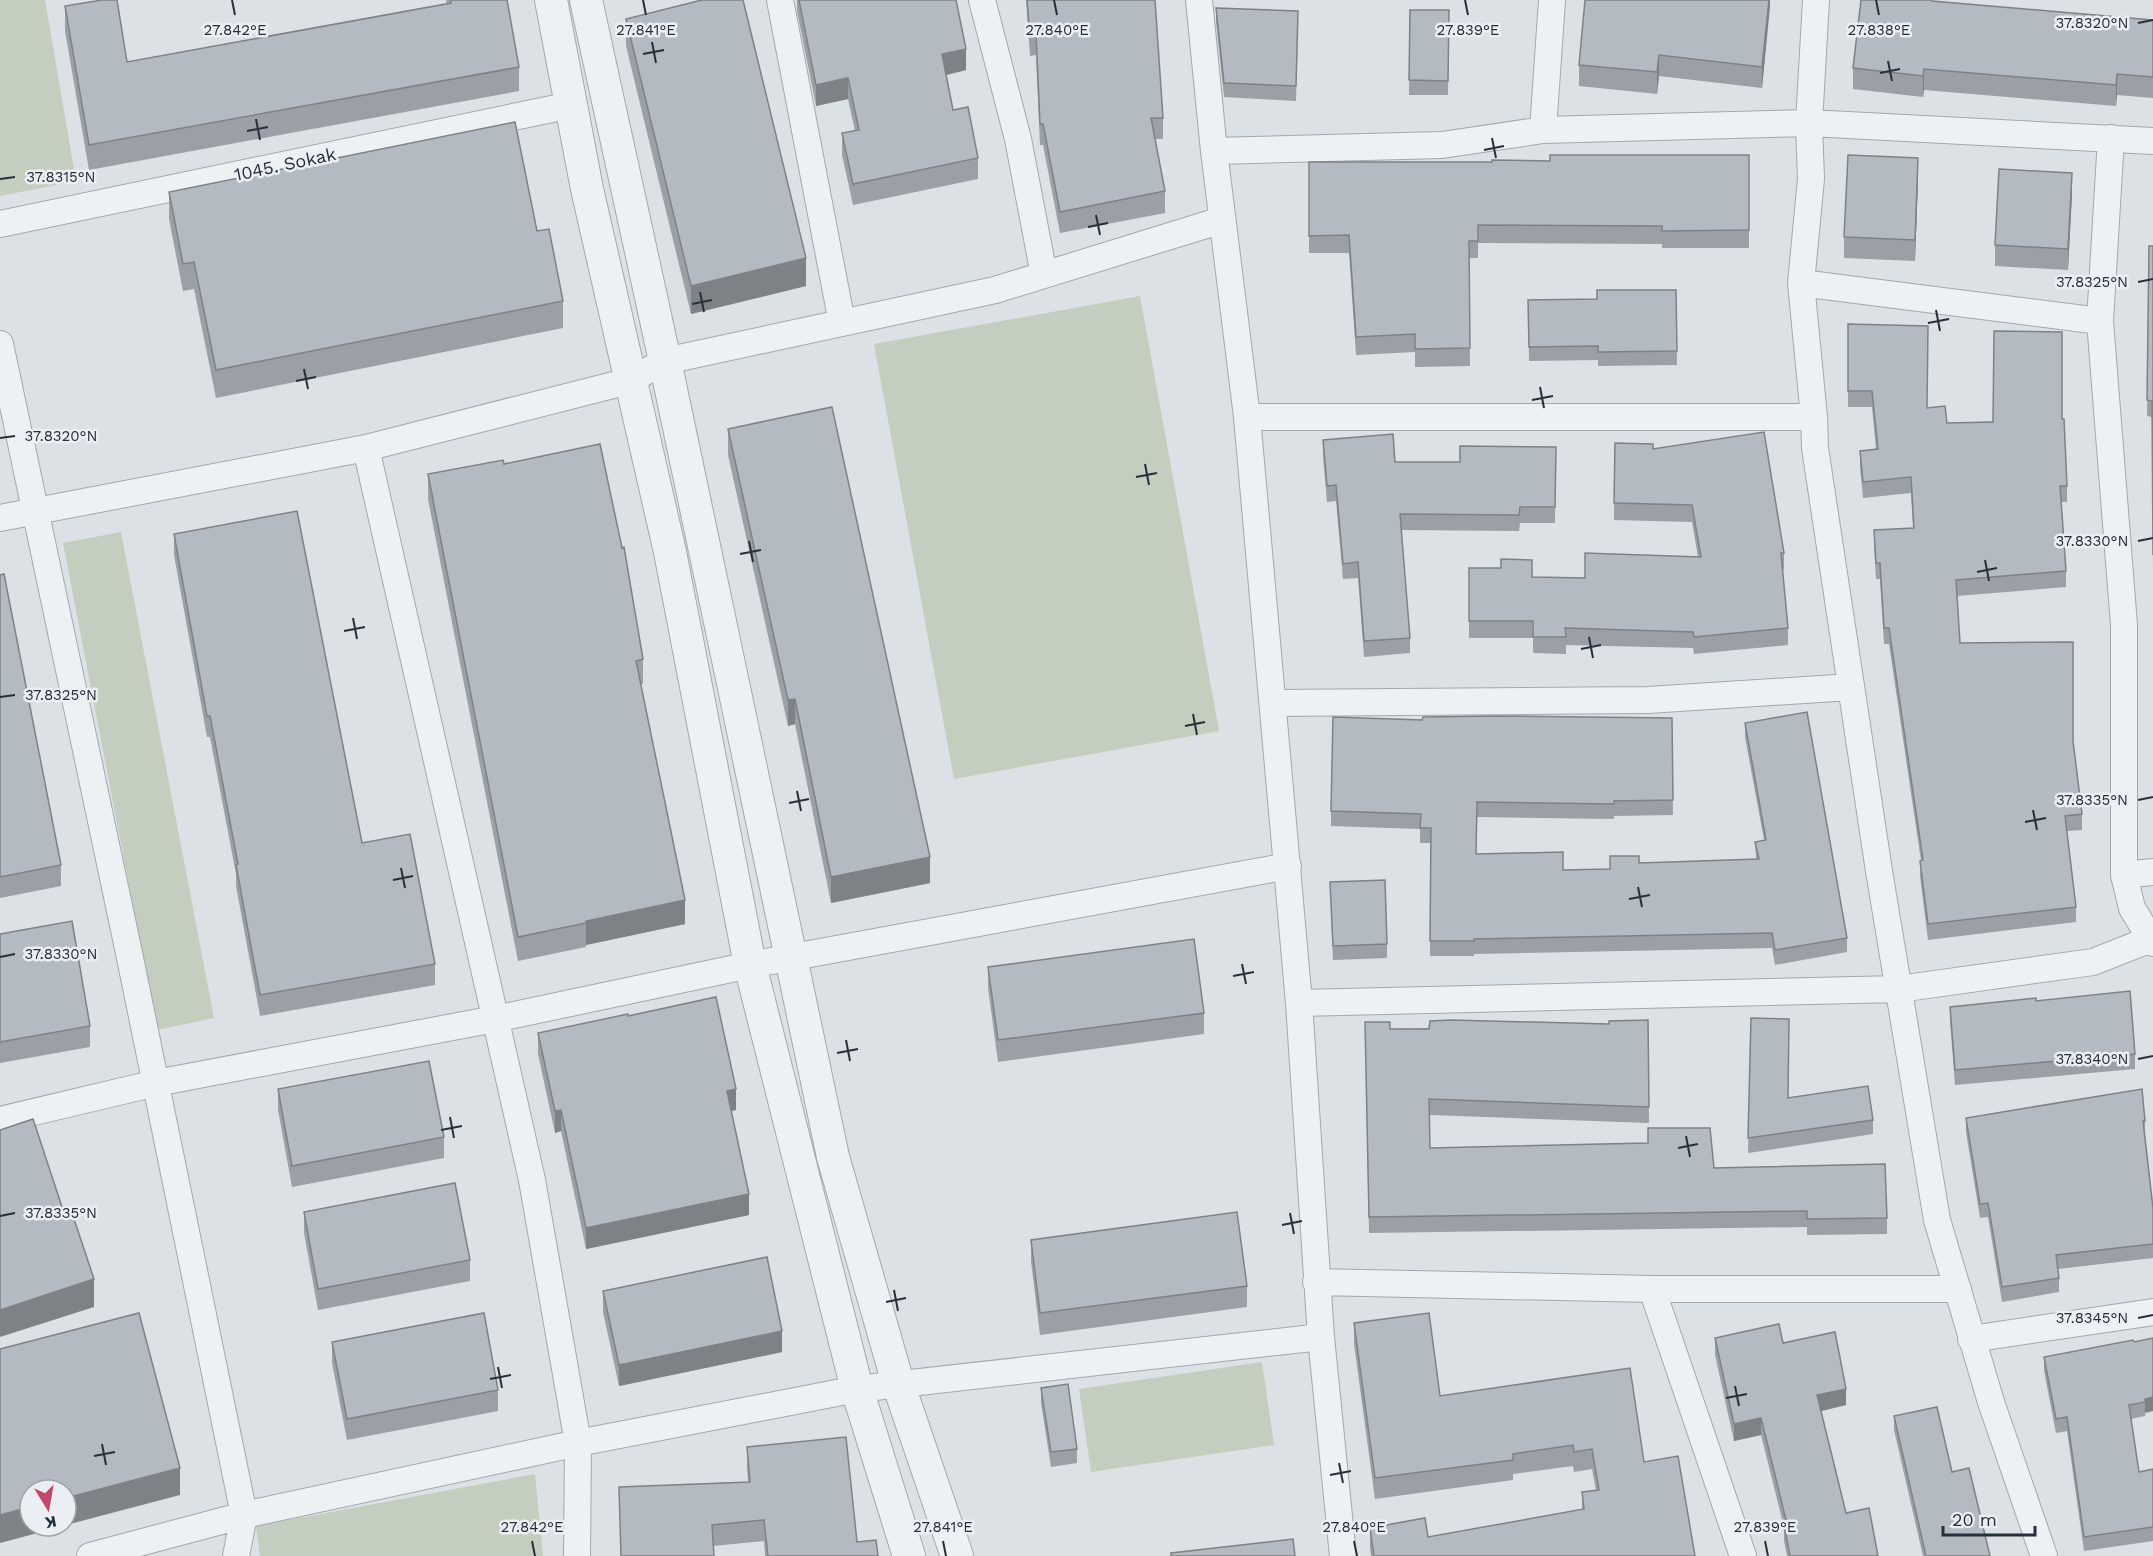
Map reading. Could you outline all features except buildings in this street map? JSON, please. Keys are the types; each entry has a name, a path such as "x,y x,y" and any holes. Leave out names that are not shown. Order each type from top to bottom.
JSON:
{"street":[{"path":"550,0 629,381 670,552 750,965 857,1389 909,1556"},
{"path":"586,0 665,361 833,1157 898,1383 957,1556"},
{"path":"780,0 842,323"},
{"path":"982,0 1018,139 1044,275"},
{"path":"1199,0 1214,151 1247,417 1299,1003 1316,1282 1343,1556"},
{"path":"1544,130 1551,0"},
{"path":"1816,0 1809,123 1810,179 1801,283 1815,448 1937,1220 1971,1339 2044,1556"},
{"name":"1045. Sokak","path":"0,224 571,105"},
{"path":"1214,151 1442,145 1544,130 1809,123 2153,141"},
{"path":"1299,1003 1899,990 2093,962 2152,941 2132,908 2124,875 2124,625 2100,321 2111,138"},
{"path":"0,518 366,448 629,381 665,361 995,290 1222,220"},
{"path":"1801,283 2100,321"},
{"path":"0,344 156,1083 244,1515 236,1556"},
{"path":"1247,417 1814,417"},
{"path":"366,448 532,1180 578,1443 578,1556"},
{"path":"1273,704 1648,700 1851,687"},
{"path":"0,1120 156,1083 495,1019 750,965 1287,866"},
{"path":"2124,875 2153,872"},
{"path":"1316,1282 1652,1289 1958,1289"},
{"path":"1652,1289 1743,1556"},
{"path":"1971,1339 2153,1312"},
{"path":"90,1556 244,1515 578,1443 857,1389 1321,1337"}],"green space":[{"path":"0,0 45,0 76,181 0,196"},
{"path":"1140,296 1219,731 954,779 874,344"},
{"path":"121,532 214,1018 157,1030 63,543"},
{"path":"1262,1362 1274,1445 1091,1472 1079,1389"},
{"path":"535,1474 543,1556 260,1556 256,1526"}]}
